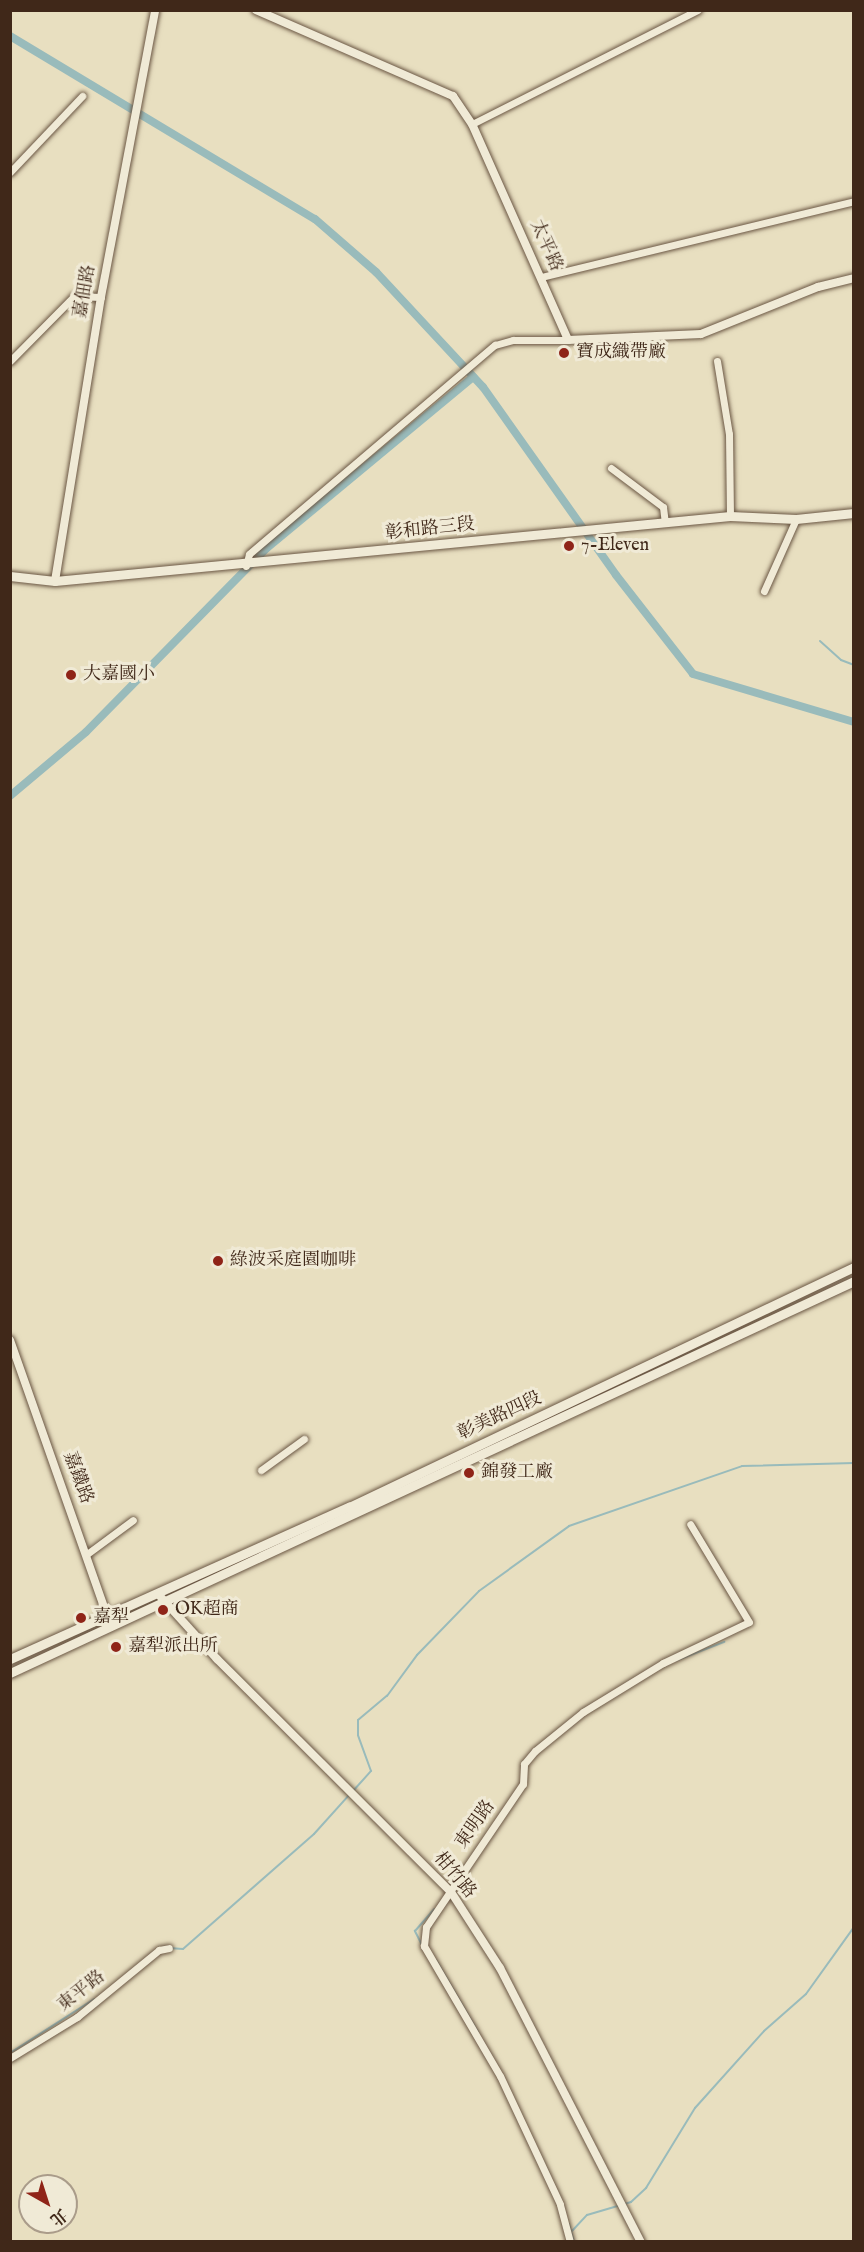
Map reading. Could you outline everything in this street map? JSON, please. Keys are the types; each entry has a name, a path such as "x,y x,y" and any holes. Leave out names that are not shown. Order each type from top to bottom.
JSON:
{"main road":[{"name":"彰和路三段","path":"10,576 55,581 246,566 730,516 796,519 854,513"},
{"name":"彰美路四段","path":"10,1659 158,1594 854,1267"},
{"name":"彰美路四段","path":"10,1673 164,1605 854,1281"}],"street":[{"name":"嘉佃路","path":"55,581 101,297 155,10"},
{"name":"太平路","path":"256,10 288,21 373,64 446,89 472,124 568,340"},
{"path":"472,124 698,10"},
{"path":"10,172 82,96"},
{"path":"541,277 854,201"},
{"path":"246,566 249,555 495,345 513,340 700,334 818,287 854,278"},
{"path":"10,361 75,296 101,297"},
{"path":"717,361 729,434 730,516"},
{"path":"611,468 663,507 665,523"},
{"path":"764,591 796,519"},
{"name":"嘉鐵路","path":"10,1340 111,1627"},
{"path":"261,1470 304,1438"},
{"path":"87,1554 132,1520"},
{"name":"東明路","path":"570,2241 560,2204 500,2076 424,1946 431,1916 451,1892 523,1784 524,1764 536,1751 583,1712 663,1663 749,1622 690,1524"},
{"name":"柑竹路","path":"158,1594 164,1605 451,1892 500,1968 641,2241"},
{"name":"東平路","path":"10,2058 77,2017 159,1950 169,1948"}],"waterway":[{"path":"10,36 315,219 376,272 483,387 616,575 693,674 854,722"},
{"path":"10,796 86,732 267,548 473,377"},
{"path":"820,641 841,660 854,665"},
{"path":"353,1791 371,1771 358,1735 358,1720 387,1696 417,1655 479,1591 569,1526 742,1466 854,1463"},
{"path":"675,1661 724,1642"},
{"path":"169,1948 183,1949 314,1834 349,1795"},
{"path":"422,1945 415,1931 434,1909"},
{"path":"572,2231 587,2215 631,2202 646,2188 695,2108 764,2031 806,1994 854,1927"},
{"path":"436,1960 478,2032"},
{"path":"10,2053 94,1999"},
{"path":"569,2224 574,2242"}],"place":[{"name":"寶成織帶廠","path":"564,353"},
{"name":"7-Eleven","path":"569,546"},
{"name":"大嘉國小","path":"71,675"},
{"name":"綠波采庭園咖啡","path":"218,1261"},
{"name":"錦發工廠","path":"469,1473"},
{"name":"OK超商","path":"163,1610"},
{"name":"嘉犁","path":"81,1618"},
{"name":"嘉犁派出所","path":"116,1647"}]}
